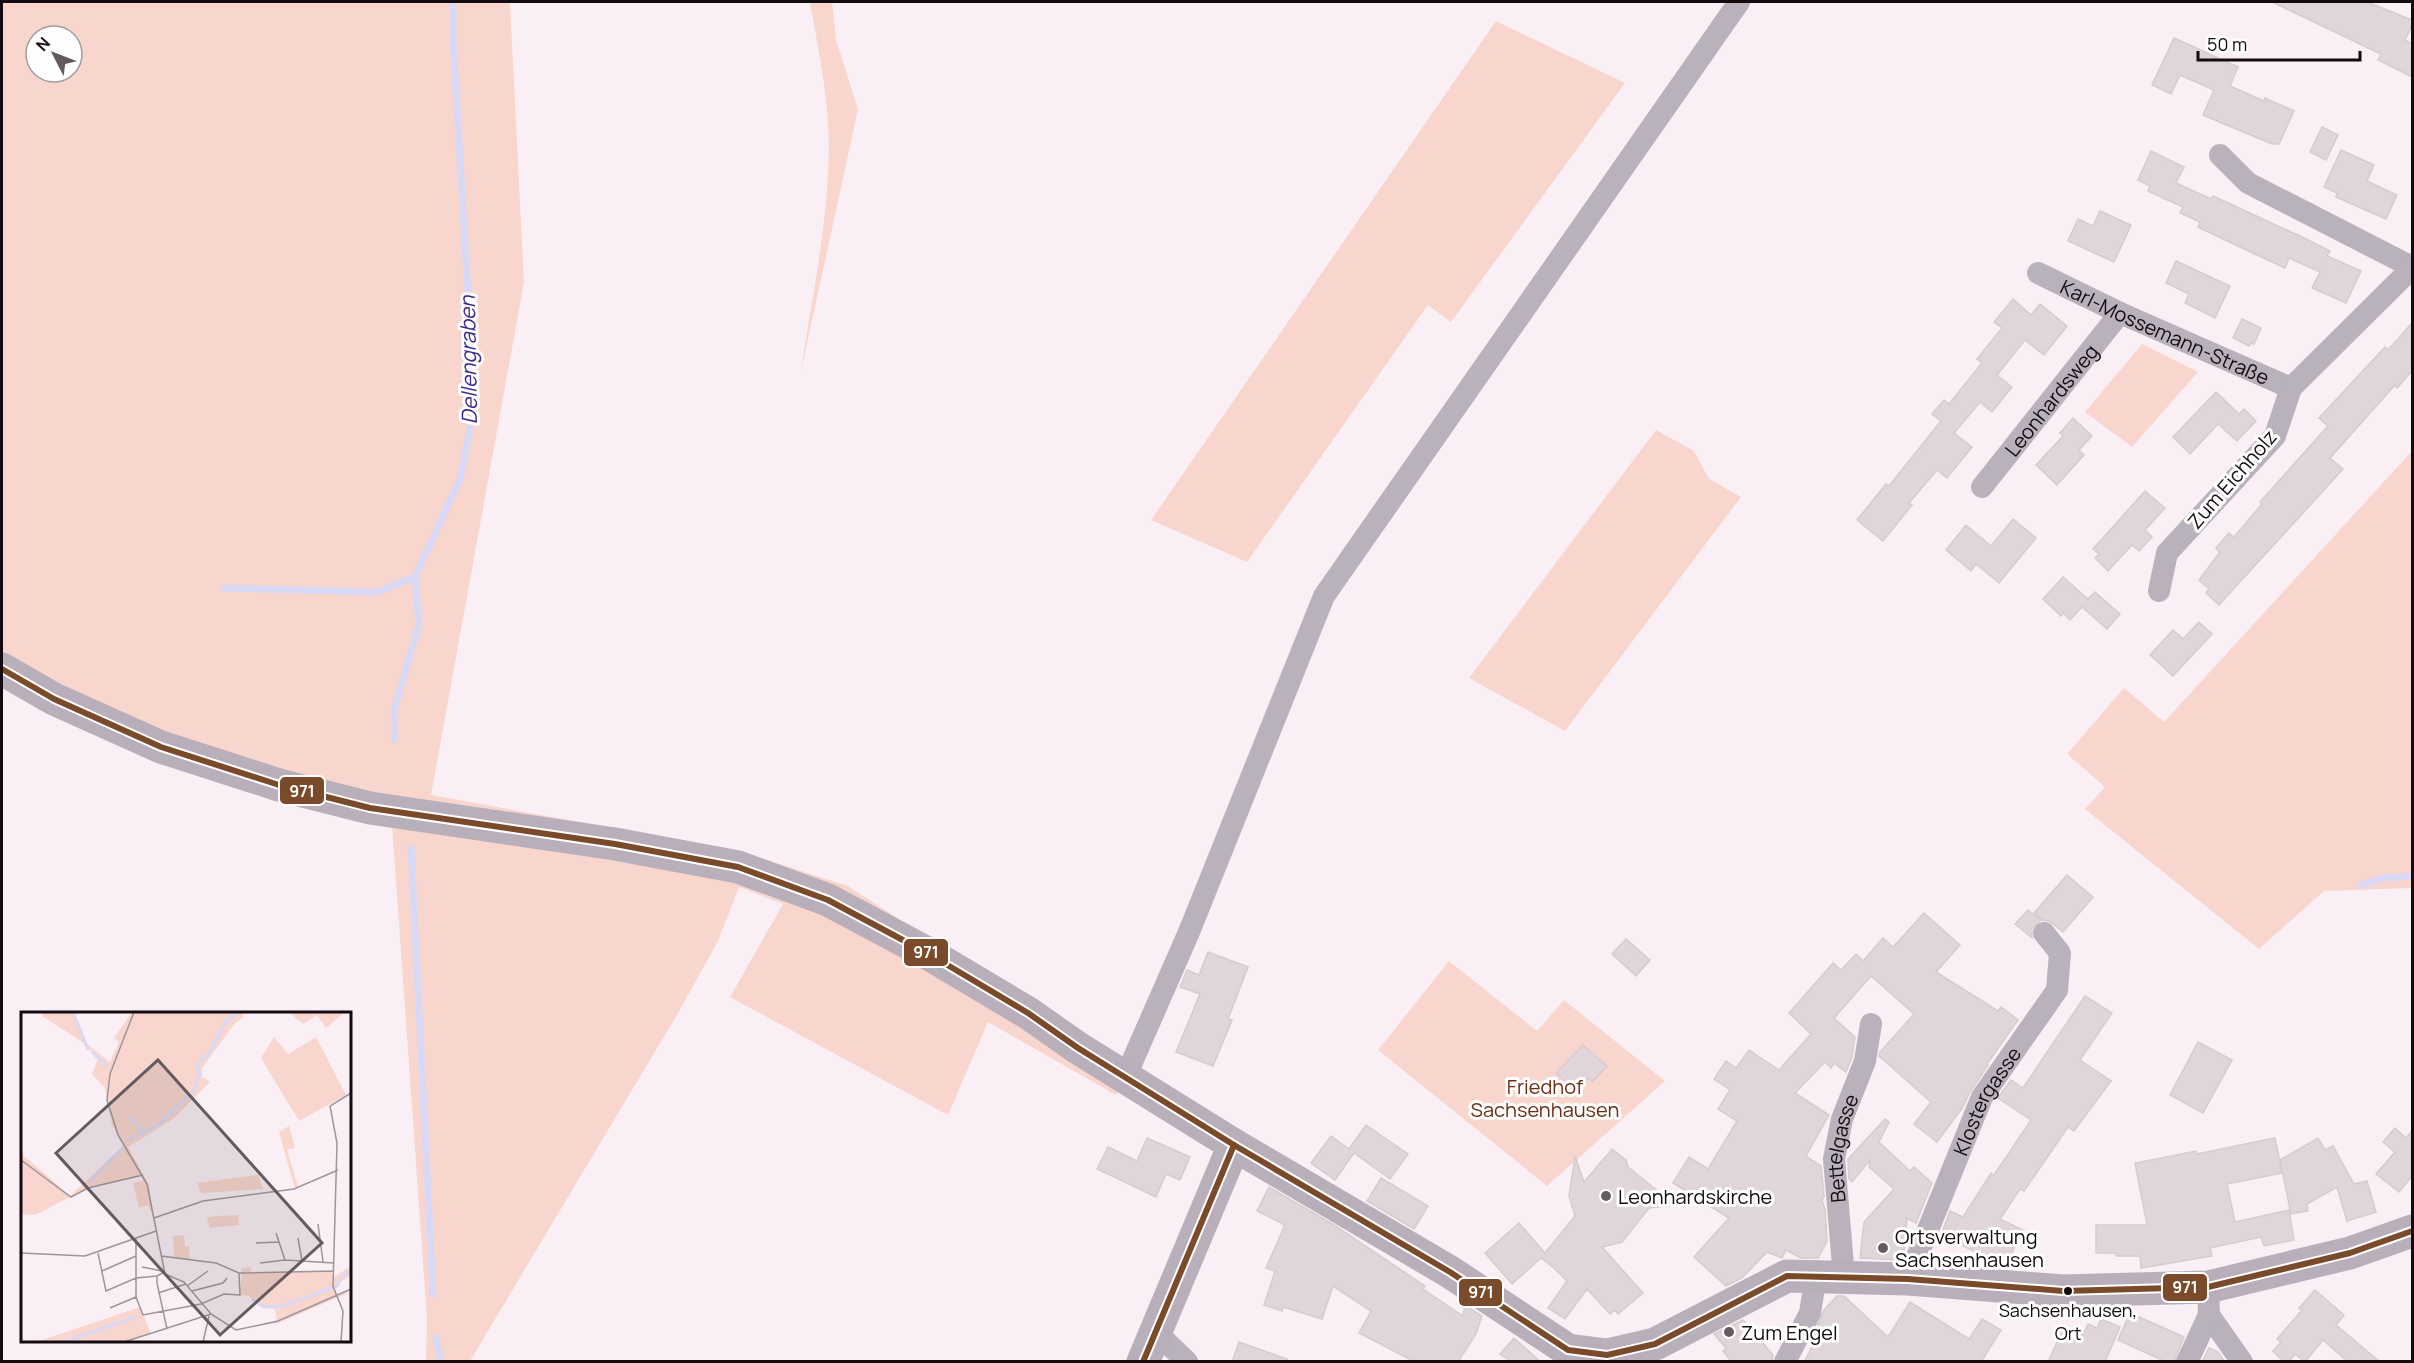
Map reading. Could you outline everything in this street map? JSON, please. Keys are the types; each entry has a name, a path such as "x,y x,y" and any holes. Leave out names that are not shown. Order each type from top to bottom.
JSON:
{"street":[{"path":"1125,1078 1193,921 1324,596 1738,2"},
{"path":"2220,155 2248,183 2412,268"},
{"name":"Zum Eichholz","path":"2159,591 2167,553 2275,436 2291,388 2412,268"},
{"name":"Karl-Mossemann-Straße","path":"2038,273 2120,313 2291,388"},
{"name":"Leonhardsweg","path":"1982,487 2120,313"},
{"path":"2,669 54,699 161,747 279,785 370,808 615,844 738,867 790,885 849,910 1028,1013 1078,1048 1234,1145 1450,1272 1575,1356 1607,1355 1655,1344 1787,1276 1908,1279 2209,1301 2412,1231"},
{"name":"Klostergasse","path":"1908,1279 1982,1097 2057,990 2060,953 2044,933"},
{"name":"Bettelgasse","path":"1785,1362 1830,1276 1834,1159 1842,1119 1865,1061 1870,1023"},
{"path":"1143,1362 1234,1145"},
{"path":"2187,1362 2209,1301"},
{"path":"2209,1301 2242,1362"},
{"path":"1155,1331 1187,1362"}],"green space":[{"path":"2,2 510,2 524,282 431,795 736,850 848,886 933,941 1125,1078 1116,1095 988,1022 948,1115 730,997 783,904 739,887 718,941 678,1013 470,1361 426,1361 427,1319 391,811 161,747 163,766 50,715 2,686"},
{"path":"810,2 832,2 836,40 858,109 801,371 822,241 829,142 826,97"},
{"path":"1496,21 1625,83 1451,322 1428,305 1247,562 1151,520"},
{"path":"2142,344 2198,372 2132,447 2085,412"},
{"path":"1656,430 1694,451 1709,479 1741,497 1565,731 1469,678"},
{"path":"2412,451 2412,888 2324,891 2259,949 2085,809 2105,787 2067,754 2124,688 2164,722"},
{"name":"Friedhof Sachsenhausen","path":"1449,961 1537,1031 1564,1000 1665,1081 1547,1186 1378,1050"}],"building":[{"path":"2272,2 2367,2 2412,20 2405,40 2412,44 2412,77 2378,60 2381,54"},
{"path":"2174,38 2238,67 2230,86 2294,111 2279,144 2272,144 2203,115 2214,90 2180,75 2171,94 2152,85"},
{"path":"2322,127 2338,135 2326,160 2310,152"},
{"path":"2341,150 2374,165 2367,181 2397,195 2386,219 2336,197 2337,193 2324,187"},
{"path":"2151,151 2184,167 2176,183 2211,199 2213,196 2300,236 2330,251 2327,256 2361,271 2346,303 2312,288 2320,272 2289,258 2285,268 2255,254 2198,227 2200,222 2180,213 2183,207 2148,191 2150,186 2138,180"},
{"path":"2100,211 2131,225 2114,262 2068,241 2078,219 2093,226"},
{"path":"2176,261 2230,286 2215,318 2185,303 2189,294 2166,283"},
{"path":"2013,299 2031,315 2040,304 2067,326 2044,355 2025,340 1997,375 2012,387 1992,412 1980,402 1954,433 1972,447 1947,478 1937,470 1909,503 1912,505 1883,541 1857,520 1886,484 1889,486 1941,421 1932,414 1944,400 1949,404 1982,363 1977,359 2002,328 1994,322"},
{"path":"2242,319 2261,328 2254,344 2251,343 2249,346 2233,338"},
{"path":"2412,323 2412,371 2397,388 2395,385 2330,458 2343,469 2219,605 2206,593 2209,589 2199,580 2220,552 2216,548 2229,533 2234,537 2262,504 2260,502 2328,426 2319,418 2385,347 2388,350"},
{"path":"2216,392 2239,414 2244,409 2256,421 2237,441 2218,424 2190,454 2173,437"},
{"path":"2073,418 2092,436 2079,450 2084,455 2057,485 2036,465 2063,436 2060,433"},
{"path":"2145,491 2165,508 2145,530 2152,537 2139,551 2132,545 2108,571 2095,558 2099,554 2093,549"},
{"path":"2013,519 2036,538 1999,583 1976,564 1971,571 1946,550 1966,525 1991,546"},
{"path":"2063,577 2088,599 2095,592 2120,614 2107,629 2082,607 2070,620 2063,613 2061,616 2043,599"},
{"path":"2199,622 2212,634 2173,676 2150,655 2173,630 2183,639"},
{"path":"2067,875 2093,897 2063,932 2034,913"},
{"path":"2028,910 2041,920 2032,928 2032,938 2015,924"},
{"path":"1924,913 1960,945 1936,972 1998,1011 2001,1007 2018,1020 1987,1064 1963,1107 1937,1142 1914,1124 1931,1102 1879,1056 1914,1014 1871,976 1834,1018 1855,1037 1852,1057 1846,1072 1834,1063 1831,1068 1825,1062 1795,1093 1829,1115 1806,1156 1821,1166 1827,1241 1818,1258 1801,1258 1786,1250 1782,1258 1767,1252 1742,1278 1726,1286 1694,1257 1729,1218 1673,1183 1689,1157 1708,1169 1737,1121 1718,1109 1730,1090 1714,1079 1726,1061 1736,1068 1749,1050 1779,1070 1811,1034 1789,1013 1833,963 1841,970 1856,954 1863,961 1883,938 1893,947"},
{"path":"1626,939 1650,960 1636,976 1612,954"},
{"path":"1208,952 1248,967 1228,1019 1232,1020 1213,1066 1176,1052 1200,994 1180,987 1187,970 1199,975"},
{"path":"2085,996 2112,1013 2080,1060 2111,1081 2074,1131 2068,1127 2024,1191 2020,1189 2000,1219 2023,1230 2005,1267 1941,1235 1950,1211 1963,1217 1991,1173 1994,1175 2031,1120 1998,1098 2011,1080 2023,1088"},
{"path":"2198,1042 2232,1060 2203,1113 2170,1095"},
{"path":"1583,1045 1607,1066 1592,1082 1588,1078 1576,1091 1556,1073"},
{"path":"1885,1119 1889,1122 1879,1142 1910,1171 1914,1167 1932,1183 1916,1223 1907,1218 1904,1251 1899,1251 1899,1260 1860,1258 1864,1222 1894,1189 1869,1167 1870,1160 1852,1182 1849,1179 1848,1159"},
{"path":"1366,1125 1408,1154 1390,1179 1354,1153 1335,1180 1311,1163 1331,1136 1349,1149"},
{"path":"2395,1128 2406,1138 2412,1131 2412,1176 2399,1192 2376,1174 2395,1152 2383,1142"},
{"path":"1147,1138 1190,1157 1180,1180 1166,1174 1156,1197 1097,1169 1108,1147 1137,1161"},
{"path":"2275,1138 2282,1173 2227,1184 2235,1222 2289,1210 2294,1240 2264,1246 2261,1237 2210,1248 2212,1256 2141,1268 2140,1256 2096,1253 2096,1225 2147,1225 2135,1163 2196,1151 2197,1154"},
{"path":"2318,1138 2325,1150 2333,1146 2354,1184 2367,1181 2376,1212 2347,1221 2337,1187 2307,1204 2308,1211 2291,1214 2280,1160"},
{"path":"1612,1149 1626,1160 1628,1167 1675,1205 1649,1208 1622,1242 1602,1247 1643,1293 1618,1314 1615,1310 1610,1314 1587,1289 1565,1319 1548,1308 1567,1281 1555,1269 1541,1258 1512,1284 1485,1253 1519,1223 1545,1253 1575,1216 1569,1196 1575,1156 1584,1182"},
{"path":"1381,1178 1428,1206 1414,1229 1367,1201"},
{"path":"1269,1187 1334,1225 1425,1286 1423,1289 1463,1316 1465,1305 1482,1316 1476,1334 1458,1362 1415,1362 1359,1333 1371,1311 1333,1286 1322,1319 1283,1307 1282,1311 1264,1305 1275,1271 1266,1268 1285,1225 1257,1211"},
{"path":"2315,1290 2344,1315 2336,1325 2380,1362 2348,1362 2323,1340 2305,1362 2295,1354 2289,1362 2284,1362 2273,1351 2281,1342 2277,1339 2302,1310 2299,1308"},
{"path":"1837,1296 1844,1296 1888,1337 1910,1302 1969,1339 1982,1319 2001,1330 1981,1362 1804,1362 1816,1340 1813,1337 1824,1310"},
{"path":"2130,1313 2184,1337 2174,1362 2166,1362 2118,1340"},
{"path":"2101,1319 2120,1327 2105,1362 2048,1362 2064,1327 2083,1335 2088,1324 2097,1328"},
{"path":"1743,1320 1773,1355 1772,1362 1732,1362 1723,1351 1726,1348 1714,1334"},
{"path":"1514,1338 1541,1362 1512,1362 1500,1354"},
{"path":"1239,1342 1287,1359 1287,1362 1232,1362"},
{"path":"2209,1348 2218,1352 2225,1362 2202,1362"}],"waterway":[{"name":"Dellengraben","path":"395,740 394,710 419,624 415,577 460,479 473,414 453,2"},
{"path":"224,588 377,592 415,577"},
{"path":"411,848 433,1294"},
{"path":"2361,885 2383,878 2412,876"},
{"path":"436,1338 441,1362"}],"transit line":[{"name":"971","path":"2,669 54,699 161,747 279,785 370,808 615,844 738,867 828,900 929,954 1028,1013 1078,1048 1234,1145 1450,1272 1568,1350 1607,1355 1655,1344 1787,1276 1908,1279 2063,1291 2208,1287 2350,1253 2412,1231"},
{"name":"971","path":"1143,1362 1234,1145"}],"place":[{"name":"Leonhardskirche","path":"1606,1196"},
{"name":"Ortsverwaltung Sachsenhausen","path":"1883,1248"},
{"name":"Sachsenhausen, Ort","path":"2068,1291"},
{"name":"Zum Engel","path":"1729,1332"}]}
